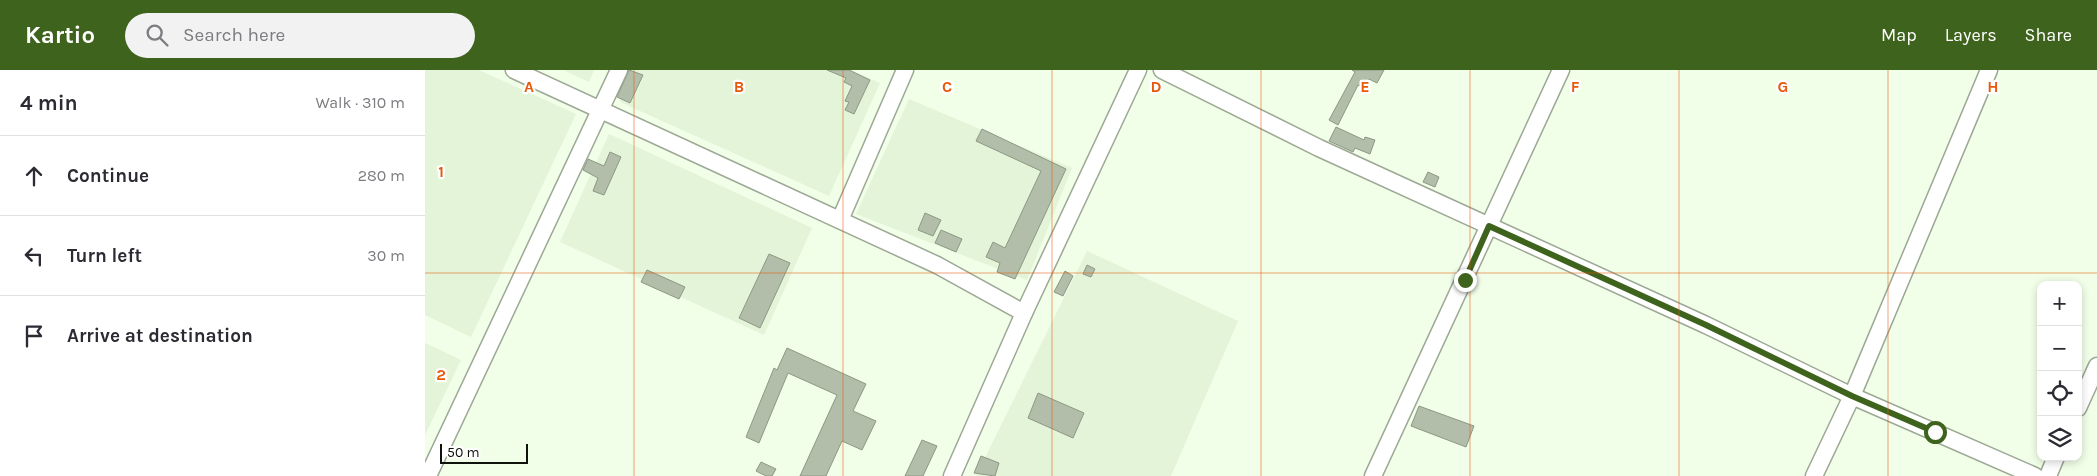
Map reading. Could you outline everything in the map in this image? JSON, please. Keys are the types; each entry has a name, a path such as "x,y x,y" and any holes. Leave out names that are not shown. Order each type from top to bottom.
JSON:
{"street":[{"path":"514,70 937,265 1024,313"},
{"path":"428,476 619,70"},
{"path":"840,220 905,70"},
{"path":"951,476 1024,313 1138,70"},
{"path":"1162,70 1319,148 1706,325 1852,396 2035,476"},
{"path":"1373,476 1561,70"},
{"path":"1814,476 1852,396 1989,70"},
{"path":"2082,399 2097,366"},
{"path":"2048,476 2054,461"}],"shaded area":[{"path":"425,70 479,70 576,114 471,337 425,315"},
{"path":"563,70 594,70 589,82"},
{"path":"635,70 851,70 880,83 829,196 620,102"},
{"path":"909,99 1072,168 1027,280 856,214"},
{"path":"609,134 812,228 764,335 560,242"},
{"path":"1087,251 1238,321 1171,476 976,476"},
{"path":"425,343 461,360 425,435"}],"building":[{"path":"629,70 643,75 630,103 617,97"},
{"path":"827,70 849,70 870,80 854,114 845,110 849,102 845,101 852,86 844,82 846,78"},
{"path":"1352,70 1384,70 1377,83 1369,79 1364,88 1358,85 1338,125 1329,120 1355,72"},
{"path":"1336,127 1364,140 1365,137 1375,140 1370,154 1355,148 1353,152 1329,141"},
{"path":"982,129 1066,169 1015,279 997,272 1000,263 986,257 993,242 1005,248 1041,171 976,141"},
{"path":"610,152 621,157 604,195 593,191 598,178 583,170 588,159 604,166"},
{"path":"1428,172 1439,177 1435,187 1423,182"},
{"path":"925,213 941,220 933,236 918,230"},
{"path":"941,230 962,239 956,252 935,243"},
{"path":"769,254 790,263 760,328 739,318"},
{"path":"1087,265 1095,269 1091,277 1083,274"},
{"path":"647,270 685,287 679,299 641,282"},
{"path":"1065,271 1073,276 1063,296 1054,292"},
{"path":"787,348 866,384 853,411 876,421 862,450 842,441 826,476 800,476 837,395 788,373 759,443 746,437 774,368 777,370"},
{"path":"1038,393 1084,413 1073,438 1028,418"},
{"path":"1419,406 1474,426 1466,447 1411,426"},
{"path":"922,440 937,446 923,476 905,476"},
{"path":"981,456 999,463 995,476 974,473"},
{"path":"761,462 776,469 772,476 766,476 756,471"}],"route":[{"path":"1465,280 1489,226 1706,325 1852,396 1935,432"}]}
